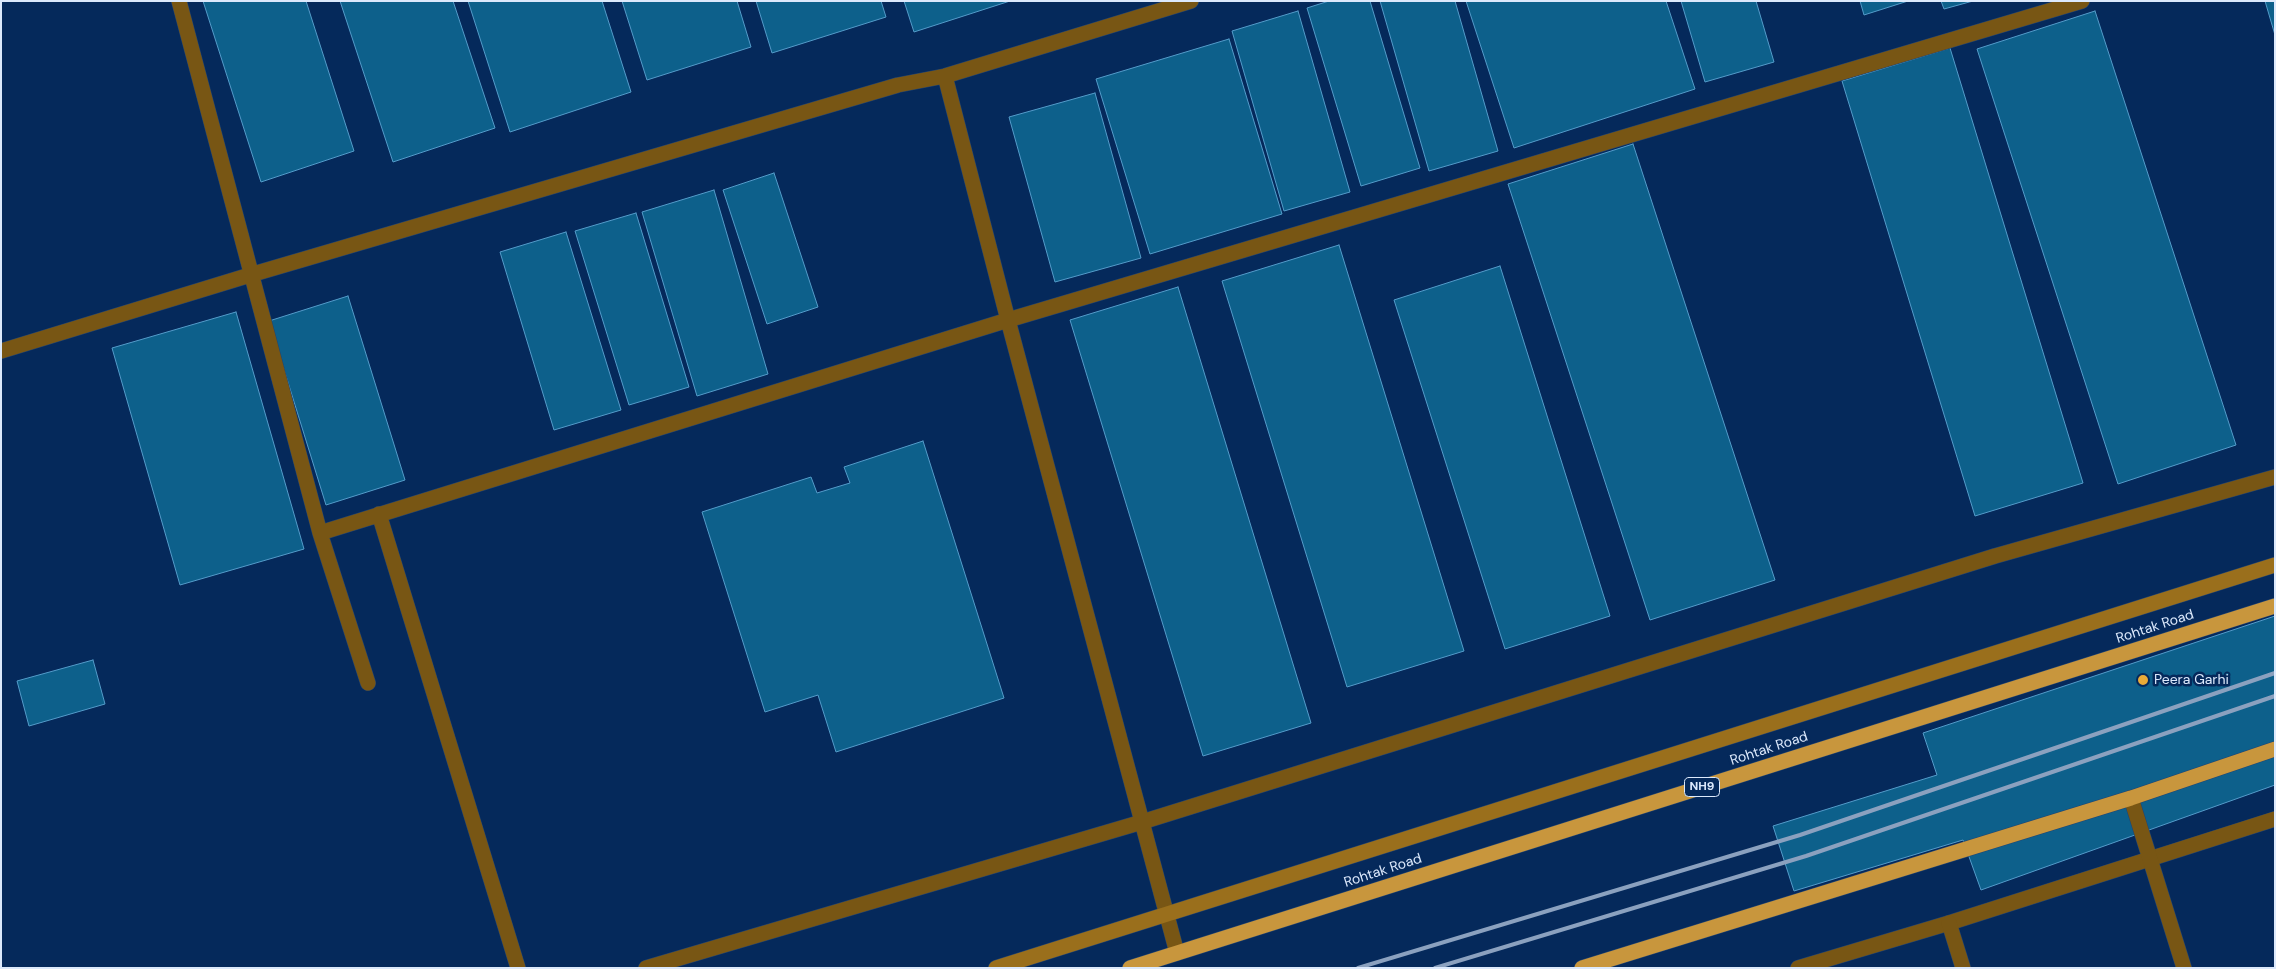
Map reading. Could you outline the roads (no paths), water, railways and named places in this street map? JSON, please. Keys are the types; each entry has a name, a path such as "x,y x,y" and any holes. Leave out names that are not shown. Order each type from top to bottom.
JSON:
{"highway":[{"name":"Rohtak Road","path":"1130,968 2275,606"},
{"path":"1582,968 2131,798 2275,750"}],"street":[{"path":"179,1 250,275 320,533 368,683"},
{"path":"1,351 250,275 898,85 945,76 1191,1"},
{"path":"320,533 1008,320 2082,1"},
{"path":"945,76 1177,953"},
{"path":"646,968 1142,822 1976,562 2275,477"},
{"path":"379,514 518,968"},
{"path":"996,968 2275,565"},
{"path":"2131,798 2184,968"},
{"path":"1798,968 2275,819"},
{"path":"1950,922 1963,968"}],"railway":[{"path":"1358,968 1800,835 2275,673"},
{"path":"1435,968 1806,856 2275,696"}],"place":[{"name":"Peera Garhi","path":"2143,680"}]}
